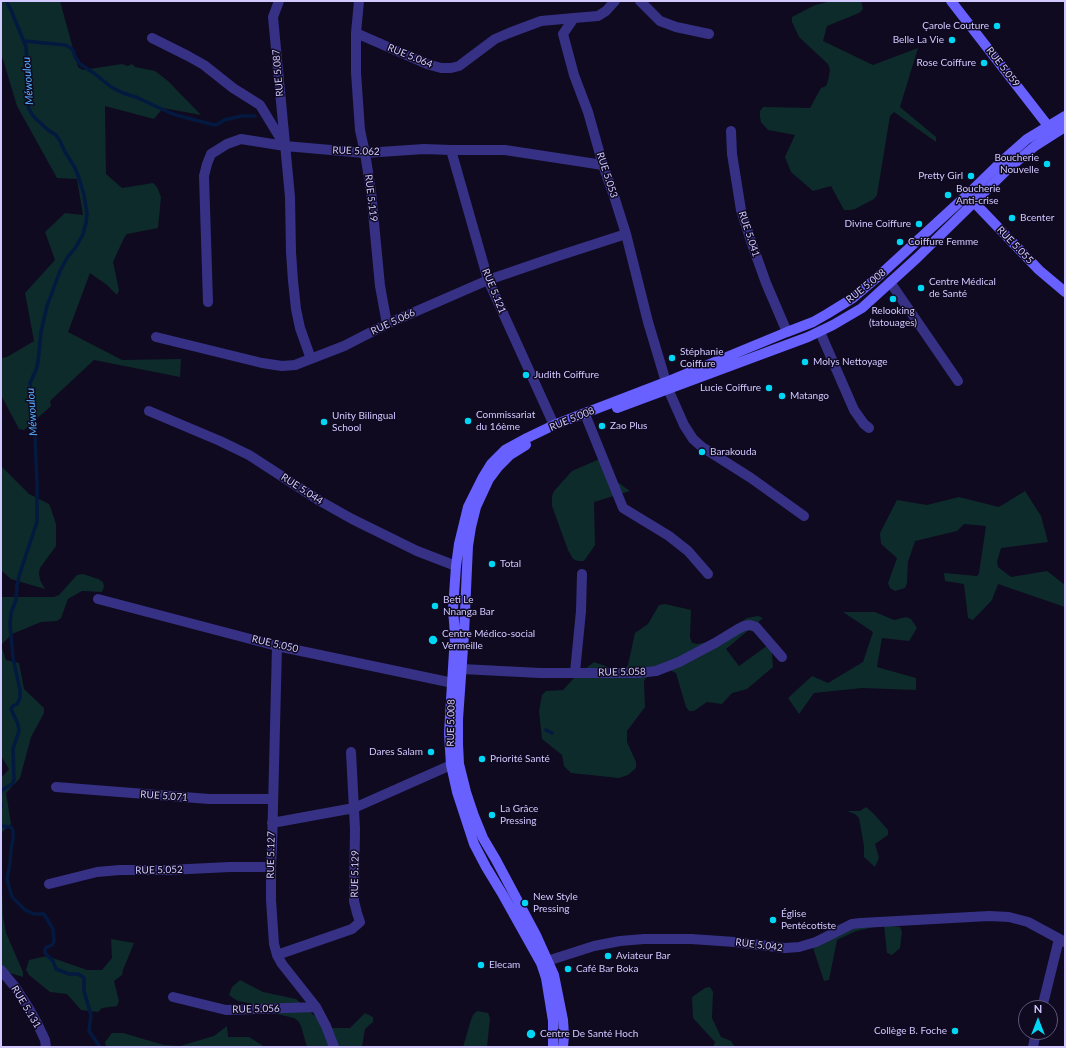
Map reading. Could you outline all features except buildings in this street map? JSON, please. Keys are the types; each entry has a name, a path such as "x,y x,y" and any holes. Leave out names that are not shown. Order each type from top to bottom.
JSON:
{"main road":[{"name":"RUE 5.059","path":"950,1 1052,130"},
{"name":"RUE 5.008","path":"1052,130 1065,116"},
{"name":"RUE 5.008","path":"563,1047 563,1020 554,975 544,962 486,867 474,844 457,792 451,765 449,733 455,634 453,609 456,566 459,544 468,507 483,477 491,464 505,450 554,425 808,337 820,332 862,308 917,258 970,199 1000,162 1027,139 1065,127"},
{"name":"RUE 5.008","path":"553,1047 552,1011 544,962 533,929 483,838 466,792 460,764 458,720 468,546 476,507 482,493 489,479 498,467 510,455 530,443 813,322 853,298 970,199"},
{"name":"RUE 5.055","path":"970,199 1039,270 1065,292"}],"street":[{"name":"RUE 5.087","path":"279,1 273,17 290,197 293,281 300,328 311,359"},
{"name":"RUE 5.119","path":"359,1 356,33 356,73 360,130 371,191 380,286 387,324"},
{"path":"574,18 598,16 606,11 615,1"},
{"path":"640,1 660,21 676,27 709,34"},
{"name":"RUE 5.064","path":"356,33 427,64 441,68 451,68 458,66 495,39 525,26 541,21 574,18"},
{"name":"RUE 5.053","path":"574,18 563,34 574,75 588,112 603,165 626,234 648,322 667,385 684,425 693,439 702,447 751,478 804,516"},
{"path":"152,38 204,65 233,88 260,105 285,146"},
{"name":"RUE 5.041","path":"731,131 732,154 741,210 764,276 787,332"},
{"path":"208,302 204,176 206,164 211,154 227,144 241,139 285,146"},
{"name":"RUE 5.062","path":"285,146 365,153 424,149 505,150 603,165"},
{"name":"RUE 5.121","path":"451,150 488,280 554,425"},
{"name":"RUE 5.066","path":"156,337 262,363 282,366 295,365 344,346 387,324 488,280 626,234"},
{"path":"890,282 958,381"},
{"path":"820,332 854,410 864,424 869,428"},
{"name":"RUE 5.044","path":"149,411 249,455 320,501 352,519 417,551 456,566"},
{"path":"587,419 623,508 669,536 688,552 708,574"},
{"path":"575,672 581,611 582,574"},
{"name":"RUE 5.050","path":"98,599 277,646 452,683"},
{"name":"RUE 5.058","path":"462,669 540,673 637,673 656,671 679,662 744,626 756,627 782,657"},
{"name":"RUE 5.127","path":"277,646 271,867 273,932 277,955 282,964 316,1008 326,1026 334,1047"},
{"name":"RUE 5.129","path":"277,955 352,929 360,922 354,901 355,829 351,752"},
{"path":"272,822 354,808 451,765"},
{"name":"RUE 5.071","path":"56,787 209,799 273,799"},
{"name":"RUE 5.052","path":"49,884 97,872 120,870 271,867"},
{"name":"RUE 5.042","path":"544,962 594,946 620,941 644,939 691,939 735,942 785,948 799,947 816,942 852,924 989,916 1009,917 1028,922 1062,940"},
{"path":"1044,1000 1062,940"},
{"name":"RUE 5.131","path":"1,970 15,987 28,1007 45,1040 46,1047"},
{"name":"RUE 5.056","path":"174,997 226,1010 316,1008"}],"green space":[{"path":"1,1 60,1 78,67 83,70 122,64 128,66 132,64 135,67 155,71 168,81 201,115 163,108 154,119 105,106 106,174 122,188 153,183 157,187 161,197 158,228 127,234 124,238 113,262 119,290 117,295 107,285 90,273 68,332 122,360 181,359 180,377 94,360 50,401 51,406 24,430 19,429 1,395 1,358 7,357 34,341 25,293 55,260 45,232 65,213 83,215 77,179 57,178 17,106 1,53"},
{"path":"832,1 861,1 863,9 859,13 827,26 823,41 873,65 918,48 900,107 936,137 936,142 894,112 890,116 877,195 874,199 850,210 844,210 831,186 813,191 791,172 785,157 795,135 768,130 761,122 760,117 760,111 763,107 810,108 821,88 826,86 830,70 828,64 799,37 792,22 792,17 815,5"},
{"path":"602,458 609,476 630,491 594,502 595,545 584,561 578,561 573,559 568,550 552,506 552,496 554,491 572,471"},
{"path":"2,467 29,494 49,504 51,509 56,524 56,546 40,568 40,580 45,589 11,579 1,569"},
{"path":"1025,491 1041,516 1048,542 1001,548 997,562 998,567 1011,577 1047,571 1065,585 1065,607 998,584 992,600 973,620 968,618 964,584 945,581 944,573 977,576 979,573 986,526 964,524 957,531 915,541 908,562 907,583 905,588 895,591 890,588 888,583 897,558 881,544 880,533 897,500 927,505 959,497 999,507"},
{"path":"83,574 103,582 104,587 102,592 82,591 68,599 61,618 57,621 41,622 12,634 1,645 1,597 54,597 59,595 77,575"},
{"path":"665,604 691,610 690,637 692,643 697,644 715,641 747,618 758,616 763,618 726,649 739,666 771,643 773,667 747,689 732,693 722,704 707,702 694,711 689,711 686,707 676,673 667,669 651,672 644,681 645,707 627,731 627,742 636,762 636,768 628,775 619,778 571,773 564,766 562,755 542,739 539,711 542,695 546,691 563,690 575,677 594,662 614,669 625,669 628,665 635,633 648,624 659,605"},
{"path":"843,612 875,612 894,620 906,617 911,619 917,628 909,641 882,638 877,667 916,678 916,690 862,688 814,693 799,714 788,698 812,676 828,683 863,662 873,632"},
{"path":"1,645 6,660 19,663 24,689 44,708 44,713 31,737 20,778 6,793 11,824 1,833 1,778 9,769 1,756"},
{"path":"866,807 888,830 888,835 875,844 879,858 875,867 864,857 864,846 859,818 855,814 847,811 860,811"},
{"path":"1,887 6,933 23,972 23,977 7,972 1,972"},
{"path":"870,923 900,927 902,932 900,948 892,955 887,953 884,925 856,931 837,940 829,980 824,981 813,948 816,942"},
{"path":"111,939 134,943 122,975 114,981 119,1001 117,1006 102,1008 98,1012 81,1010 67,994 50,992 29,975 26,970 29,960 47,956 87,970 102,970 112,958"},
{"path":"240,980 263,992 296,999 328,1028 350,1028 365,1013 373,1017 373,1022 365,1029 362,1047 307,1047 301,1026 294,1018 273,1013 253,1004 238,1001 229,995 232,987"},
{"path":"710,987 713,992 712,1018 721,1037 731,1041 735,1047 713,1047 715,1042 693,1018 692,997 705,988"},
{"path":"477,1011 488,1013 490,1018 487,1047 463,1047 471,1020"},
{"path":"227,1026 228,1037 249,1037 265,1047 106,1047 105,1042 112,1033 123,1033 164,1045 180,1046 214,1036"}],"waterway":[{"name":"Méwoulou","path":"1,792 12,784 14,780 13,749 19,731 18,724 11,709 17,704 20,698 20,690 13,658 10,624 11,613 16,600 17,585 20,573 37,522 35,435 30,383 38,362 41,332 47,306 60,271 83,234 87,213 79,178 60,141 56,135 48,130 33,116 29,109 27,100 26,47 6,1"},
{"path":"24,41 65,45 73,50 75,57 80,64 111,87 176,115 214,125 224,120 242,116 255,116"},
{"path":"546,730 552,733"},
{"name":"Méwoulou","path":"1,826 11,827 13,831 7,879 12,897 25,910 34,914 44,914 53,929 54,942 45,949 45,953 53,961 56,969 69,974 78,974 83,977 84,991 91,1015 89,1031 100,1047"}],"place":[{"name":"Çarole Couture","path":"997,26"},
{"name":"Belle La Vie","path":"952,40"},
{"name":"Rose Coiffure","path":"984,63"},
{"name":"Boucherie Nouvelle","path":"1047,164"},
{"name":"Pretty Girl","path":"971,176"},
{"name":"Boucherie Anti-crise","path":"948,195"},
{"name":"Bcenter","path":"1012,218"},
{"name":"Divine Coiffure","path":"919,224"},
{"name":"Coiffure Femme","path":"900,242"},
{"name":"Centre Médical de Santé","path":"921,288"},
{"name":"Relooking (tatouages)","path":"893,299"},
{"name":"Stéphanie Coiffure","path":"672,358"},
{"name":"Molys Nettoyage","path":"805,362"},
{"name":"Judith Coiffure","path":"526,375"},
{"name":"Lucie Coiffure","path":"769,388"},
{"name":"Matango","path":"782,396"},
{"name":"Commissariat du 16ème","path":"468,421"},
{"name":"Unity Bilingual School","path":"324,422"},
{"name":"Zao Plus","path":"602,426"},
{"name":"Barakouda","path":"702,452"},
{"name":"Total","path":"492,564"},
{"name":"Beti Le Nnanga Bar","path":"435,606"},
{"name":"Centre Médico-social Vermeille","path":"433,640"},
{"name":"Dares Salam","path":"431,752"},
{"name":"Priorité Santé","path":"482,759"},
{"name":"La Grâce Pressing","path":"492,815"},
{"name":"New Style Pressing","path":"525,903"},
{"name":"Église Pentécotiste","path":"773,920"},
{"name":"Aviateur Bar","path":"608,956"},
{"name":"Elecam","path":"481,965"},
{"name":"Café Bar Boka","path":"568,969"},
{"name":"Collège B. Foche","path":"955,1031"},
{"name":"Centre De Santé Hoch","path":"531,1034"}]}
